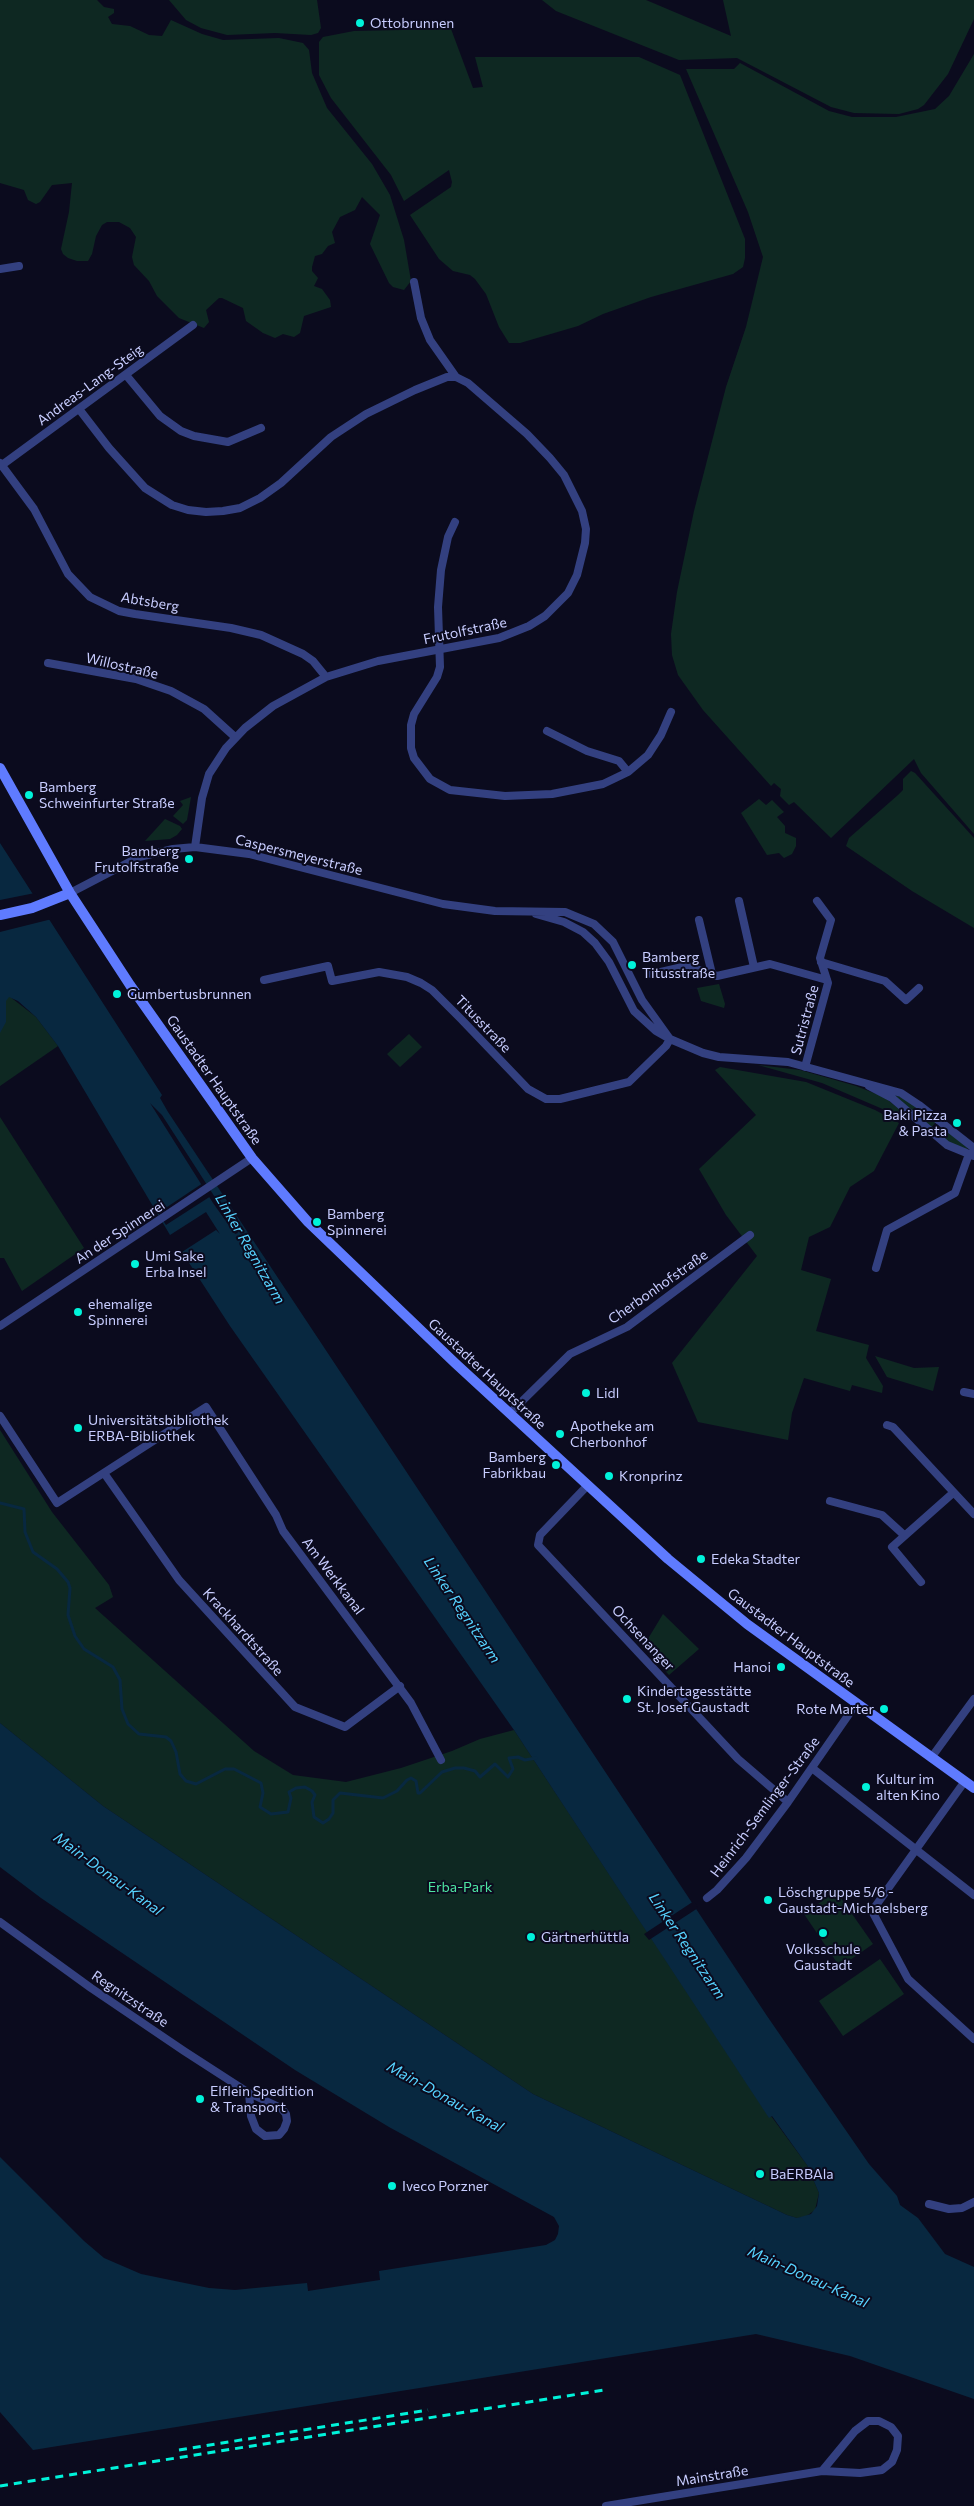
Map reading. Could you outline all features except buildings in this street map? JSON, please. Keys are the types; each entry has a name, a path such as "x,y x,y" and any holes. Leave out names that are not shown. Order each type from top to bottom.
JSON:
{"street":[{"path":"0,270 19,266"},
{"name":"Frutolfstraße","path":"195,847 198,817 206,782 218,759 235,737 270,708 326,677 378,661 440,650 515,633 545,616 568,594 579,570 586,529 582,511 564,475 527,434 468,383 456,377 430,340 422,318 414,282"},
{"name":"Andreas-Lang-Steig","path":"1,464 193,325"},
{"path":"126,375 160,416 181,431 194,436 228,442 261,428"},
{"path":"79,409 124,466 151,492 172,505 188,510 223,511 240,508 260,498 281,483 331,437 366,414 414,390 447,377 456,377"},
{"name":"Abtsberg","path":"1,464 34,509 68,574 90,597 119,611 231,628 261,635 303,654 313,661 326,677"},
{"path":"455,522 448,537 441,570 438,607 441,659 437,677 414,714 410,736 414,758 425,775 436,784 450,790 474,793 530,796 598,785 628,772 648,755 656,745 671,712"},
{"name":"Willostraße","path":"48,663 136,679 171,691 204,709 235,737"},
{"path":"547,730 587,751 619,760 628,772"},
{"name":"Gaustadter Hauptstraße","path":"0,768 70,893 125,978 252,1158 308,1222 587,1486 713,1596 856,1704 974,1788"},
{"name":"Caspersmeyerstraße","path":"70,893 139,856 173,849 195,847 249,854 443,904 481,910 565,912 585,919 603,932 621,957 646,1006 670,1038"},
{"path":"0,915 51,901 70,893"},
{"path":"739,901 754,967"},
{"path":"817,901 831,920 821,962 885,980 906,1000 919,988"},
{"name":"Caspersmeyerstraße","path":"529,912 564,922 583,932 602,951 634,1011 656,1030 670,1038 703,1053 719,1057 772,1060 892,1090 910,1098 972,1153"},
{"path":"699,920 712,974"},
{"name":"Sutristraße","path":"805,1067 828,983 821,962"},
{"name":"Sutristraße","path":"652,974 687,966 717,976 770,964 827,980"},
{"name":"Titusstraße","path":"264,980 328,966 332,981 379,972 407,977 432,990 528,1089 546,1099 560,1099 630,1082 666,1046 670,1038"},
{"name":"Caspersmeyerstraße","path":"860,1082 892,1098 942,1142 972,1153"},
{"path":"876,1268 887,1230 956,1193 972,1153"},
{"name":"An der Spinnerei","path":"0,1326 219,1182 252,1158"},
{"name":"Cherbonhofstraße","path":"510,1413 570,1354 627,1328 750,1235"},
{"path":"964,1392 974,1394"},
{"name":"Am Werkkanal","path":"104,1472 206,1407 276,1515 283,1531 400,1686 441,1760"},
{"path":"0,1416 57,1503 104,1472"},
{"path":"887,1425 893,1427 974,1514"},
{"name":"Krackhardtstraße","path":"104,1472 179,1580 295,1707 345,1727 400,1686"},
{"name":"Ochsenanger","path":"587,1486 540,1535 538,1545 738,1759 788,1802"},
{"path":"921,1582 892,1547 953,1493"},
{"path":"830,1501 882,1515 904,1535"},
{"path":"931,1758 974,1699"},
{"name":"Heinrich-Semlinger-Straße","path":"707,1898 726,1881 788,1802 856,1704"},
{"path":"812,1768 974,1895"},
{"path":"965,1782 872,1911 908,1979 974,2039"},
{"name":"Regnitzstraße","path":"0,1922 91,1988 249,2093 276,2104 284,2111 286,2126 279,2134 265,2136 256,2129 251,2116 249,2093"},
{"path":"929,2204 949,2209 962,2208 974,2202"},
{"name":"Mainstraße","path":"606,2506 822,2471 860,2473 882,2470 892,2462 897,2450 898,2436 891,2427 878,2422 868,2421 855,2431 822,2471"}],"green space":[{"path":"0,0 97,0 104,7 114,9 114,13 108,17 112,24 130,26 149,35 162,36 171,20 202,34 223,40 279,38 303,43 309,50 312,73 327,108 372,164 390,195 404,240 411,281 404,290 393,287 389,283 370,244 380,215 362,197 355,210 340,217 332,232 335,243 328,246 322,254 315,256 312,271 318,278 314,286 322,289 330,300 331,307 304,316 300,333 294,337 283,334 275,338 263,333 246,321 243,308 222,298 219,298 206,310 209,322 204,328 179,318 157,296 149,281 134,265 132,257 136,237 130,228 119,222 107,222 102,225 96,236 92,254 88,261 77,261 68,258 61,249 69,212 72,183 52,185 40,202 36,204 28,200 24,190 0,183"},
{"path":"169,0 317,0 321,28 318,33 311,35 275,33 227,35 201,28 186,20"},
{"path":"542,0 646,0 731,36 723,0 974,0 974,19 948,74 924,105 918,109 899,114 854,113 831,107 737,58 679,60 556,11"},
{"path":"451,29 473,88 483,87 475,57 639,57 680,75 745,239 743,267 733,274 651,297 603,314 578,326 520,343 509,343 499,327 486,294 475,279 470,275 453,271 439,259 410,215 451,187 452,182 449,170 404,201 391,175 331,98 319,75 319,42 323,37 354,31"},
{"path":"974,54 974,834 921,773 914,759 831,838 794,802 789,805 780,796 781,789 774,783 771,786 703,710 678,675 672,655 671,634 677,592 694,511 726,387 746,327 763,257 748,212 686,69 734,69 740,63 829,111 852,117 896,117 935,109 949,96"},
{"path":"911,771 915,773 974,838 974,928 912,891 846,846 849,838 903,790 903,779"},
{"path":"191,797 187,820 183,824 173,816 183,805 180,801"},
{"path":"759,799 766,805 772,800 784,812 777,817 785,826 785,833 796,838 796,846 792,854 784,858 779,853 767,855 741,813"},
{"path":"165,819 180,826 182,829 170,839 145,841"},
{"path":"719,984 725,1004 724,1008 701,1001 697,988"},
{"path":"0,989 36,1017 58,1046 0,1086"},
{"path":"409,1034 422,1047 400,1067 387,1054"},
{"path":"758,1065 800,1070 856,1086 884,1097 908,1116 906,1119 822,1083"},
{"path":"720,1067 806,1082 875,1110 899,1123 874,1171 850,1187 830,1227 809,1237 801,1270 831,1279 816,1331 869,1345 866,1358 883,1386 882,1393 852,1385 850,1391 804,1378 792,1413 788,1440 698,1422 672,1363 757,1256 726,1215 699,1169 756,1115 715,1070"},
{"path":"893,1094 911,1101 936,1122 931,1128"},
{"path":"0,1117 84,1248 22,1291 4,1258 0,1258"},
{"path":"941,1127 967,1147 968,1150 950,1144 936,1133"},
{"path":"875,1356 914,1368 939,1367 933,1391 887,1377"},
{"name":"Erba-Park","path":"0,1430 52,1512 109,1585 113,1597 95,1608 254,1751 293,1775 346,1782 401,1768 452,1751 480,1739 514,1730 769,2117 771,2116 807,2165 819,2193 815,2210 805,2217 797,2218 787,2215 533,2094 103,1806 0,1723"},
{"path":"663,1614 699,1649 669,1675 643,1647"},
{"path":"836,1891 873,1944 840,1967 804,1914"},
{"path":"880,1959 904,1994 843,2036 819,2001"}],"water":[{"path":"0,843 162,1095 160,1098 168,1112 767,2016 869,2164 897,2196 900,2205 918,2218 945,2254 974,2267 974,2399 850,2356 756,2334 33,2450 0,2412 0,2157 84,2241 104,2258 141,2274 209,2288 235,2290 307,2283 308,2291 380,2280 379,2271 546,2245 555,2240 559,2226 554,2217 389,2127 295,2070 41,1898 0,1867 0,1723 103,1806 533,2094 787,2215 797,2218 811,2214 817,2206 819,2193 807,2165 772,2116 769,2118 514,1730 230,1326 182,1252 216,1230 220,1234 206,1212 170,1235 58,1046 36,1017 18,1001 9,997 6,1001 6,1022 0,1033","holes":["150,1103 162,1115 238,1233 235,1234 213,1203"]}],"pier":[{"path":"35,893 52,919 0,932 0,900"},
{"path":"203,1183 211,1196 166,1225 158,1213"},
{"path":"694,1901 698,1908 649,1940 644,1934"}],"waterway":[{"path":"0,1503 24,1509 25,1532 33,1552 57,1569 68,1582 70,1588 68,1615 75,1636 84,1649 113,1667 120,1680 122,1709 128,1724 139,1734 166,1737 171,1741 176,1752 180,1774 186,1781 196,1784 225,1769 234,1769 261,1783 263,1793 260,1807 271,1814 288,1812 291,1798 289,1792 296,1788 305,1787 315,1795 312,1802 314,1817 323,1823 333,1813 333,1800 340,1793 383,1798 397,1791 411,1778 416,1781 418,1793 420,1793 442,1772 455,1768 475,1771 480,1777 495,1764 508,1777 513,1769 509,1758 518,1757 525,1760 536,1758"}],"railway":[{"path":"0,2486 604,2390"},
{"path":"179,2450 428,2410"}],"place":[{"name":"Ottobrunnen","path":"360,23"},
{"name":"Bamberg Schweinfurter Straße","path":"29,795"},
{"name":"Bamberg Frutolfstraße","path":"189,859"},
{"name":"Bamberg Titusstraße","path":"632,965"},
{"name":"Gumbertusbrunnen","path":"117,994"},
{"name":"Baki Pizza & Pasta","path":"957,1123"},
{"name":"Bamberg Spinnerei","path":"317,1222"},
{"name":"Umi Sake Erba Insel","path":"135,1264"},
{"name":"ehemalige Spinnerei","path":"78,1312"},
{"name":"Lidl","path":"586,1393"},
{"name":"Universitätsbibliothek ERBA-Bibliothek","path":"78,1428"},
{"name":"Apotheke am Cherbonhof","path":"560,1434"},
{"name":"Bamberg Fabrikbau","path":"556,1465"},
{"name":"Kronprinz","path":"609,1476"},
{"name":"Edeka Stadter","path":"701,1559"},
{"name":"Hanoi","path":"781,1667"},
{"name":"Kindertagesstätte St. Josef Gaustadt","path":"627,1699"},
{"name":"Rote Marter","path":"884,1709"},
{"name":"Kultur im alten Kino","path":"866,1787"},
{"name":"Löschgruppe 5/6 - Gaustadt-Michaelsberg","path":"768,1900"},
{"name":"Volksschule Gaustadt","path":"823,1933"},
{"name":"Gärtnerhüttla","path":"531,1937"},
{"name":"Elflein Spedition & Transport","path":"200,2099"},
{"name":"BaERBAla","path":"760,2174"},
{"name":"Iveco Porzner","path":"392,2186"}],"water label":[{"name":"Linker Regnitzarm","path":"250,1249"},
{"name":"Linker Regnitzarm","path":"462,1610"},
{"name":"Main-Donau-Kanal","path":"108,1874"},
{"name":"Linker Regnitzarm","path":"687,1946"},
{"name":"Main-Donau-Kanal","path":"445,2097"},
{"name":"Main-Donau-Kanal","path":"808,2277"}]}
